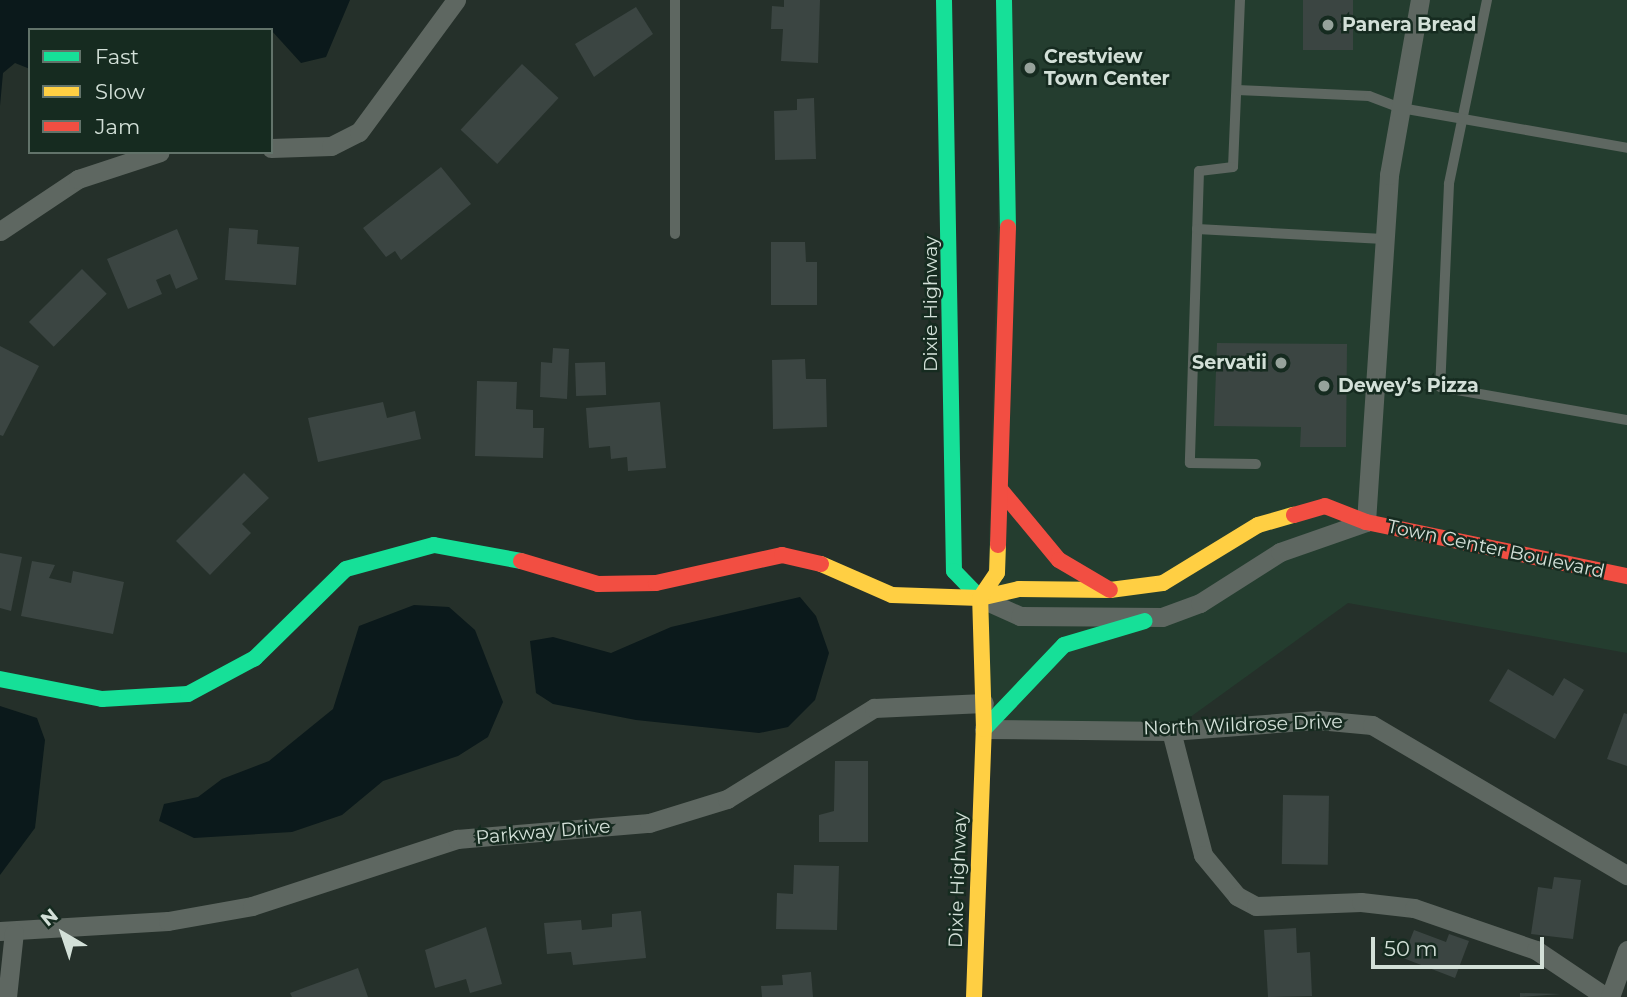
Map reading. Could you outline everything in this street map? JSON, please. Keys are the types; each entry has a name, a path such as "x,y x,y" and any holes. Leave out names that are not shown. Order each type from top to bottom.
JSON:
{"main road":[{"name":"Dixie Highway","path":"944,0 954,571 980,598 984,703 974,997"},
{"path":"0,679 127,701 188,694 255,658 346,569 433,545 482,551 598,584 656,583 782,555 827,565 892,595 980,598 997,573 1008,223 1004,0"},
{"path":"1000,489 1059,560 1110,590"},
{"name":"Town Center Boulevard","path":"980,598 1020,589 1110,590 1181,575 1258,525 1295,511 1335,507 1366,522 1627,576"},
{"path":"984,729 1064,645 1145,621"}],"street":[{"path":"273,148 331,146 359,132 456,0"},
{"name":"Town Center Boulevard","path":"980,598 1020,616 1145,621 1191,607 1280,552 1366,522 1384,239 1401,108 1420,0"},
{"path":"0,231 78,179 154,154"},
{"name":"Parkway Drive","path":"7,931 168,921 251,906 457,839 649,823 727,799 874,708 984,703"},
{"name":"North Wildrose Drive","path":"984,729 1171,731 1318,720 1372,724 1627,875"},
{"path":"1171,731 1199,845 1212,871 1237,896 1256,906 1361,902 1414,908 1536,950 1608,997 1627,950"},
{"path":"7,931 7,997"}],"lane":[{"path":"675,0 676,234"},
{"path":"1240,0 1233,167 1199,171 1190,463 1256,464"},
{"path":"1487,0 1449,184 1440,387 1627,420"},
{"path":"1237,90 1369,96 1401,108 1627,148"},
{"path":"1197,229 1384,239"}],"shaded area":[{"path":"0,0 350,0 326,57 301,63 273,32 273,28 28,28 28,68 15,63 3,73 0,106"},
{"path":"1004,0 1627,0 1627,653 1348,603 1171,731 984,729"},
{"path":"800,597 816,616 829,653 815,700 788,727 759,733 636,720 553,704 536,693 530,641 553,637 611,653 671,627"},
{"path":"414,605 449,607 475,630 503,702 488,737 458,756 383,781 342,815 292,832 194,838 159,821 164,804 198,797 222,779 269,761 333,709 359,626"},
{"path":"0,706 37,718 45,740 35,828 0,875"}],"building":[{"path":"784,0 820,0 818,63 781,61 783,29 771,29 772,6 784,7"},
{"name":"Panera Bread","path":"1303,0 1353,0 1353,50 1303,50"},
{"path":"636,7 653,34 594,77 575,44"},
{"path":"522,64 559,98 497,164 461,130"},
{"path":"814,98 816,159 775,160 774,111 797,110 797,99"},
{"path":"441,167 471,204 401,260 395,251 386,257 363,228"},
{"path":"229,228 258,230 257,244 299,247 296,285 225,280"},
{"path":"177,229 198,279 176,289 170,274 156,280 162,294 128,309 107,259"},
{"path":"771,242 805,242 806,262 817,262 817,305 771,305"},
{"path":"82,269 107,294 54,347 29,322"},
{"path":"1217,343 1347,344 1346,447 1300,447 1301,427 1214,426"},
{"path":"0,346 39,366 3,436 0,435"},
{"path":"553,348 569,349 567,399 540,397 541,362 552,363"},
{"path":"805,359 806,379 826,379 827,427 773,429 772,360"},
{"path":"605,362 606,395 576,396 575,363"},
{"path":"477,381 517,382 516,409 533,410 533,428 544,428 543,458 475,456"},
{"path":"383,402 387,418 415,411 421,439 318,462 308,418"},
{"path":"660,402 666,468 628,471 627,457 611,459 610,446 589,448 586,408"},
{"path":"244,473 269,498 242,524 251,533 210,575 176,541"},
{"path":"0,553 22,557 11,611 0,608"},
{"path":"32,561 55,565 49,578 71,583 73,571 124,582 113,634 21,616"},
{"path":"1508,669 1553,696 1564,678 1584,690 1555,739 1489,701"},
{"path":"1624,713 1627,714 1627,766 1607,759"},
{"path":"835,761 868,761 868,842 819,842 819,815 834,811"},
{"path":"1283,795 1329,796 1328,865 1282,864"},
{"path":"794,865 839,866 837,930 776,929 777,893 793,894"},
{"path":"1554,877 1581,880 1573,939 1531,934 1538,887 1552,889"},
{"path":"641,911 646,958 573,965 571,952 547,954 544,923 581,920 582,930 612,927 612,914"},
{"path":"486,927 502,984 470,993 466,979 435,988 425,950"},
{"path":"1296,928 1297,953 1310,952 1312,996 1268,997 1264,930"},
{"path":"1414,930 1446,942 1449,934 1469,941 1455,978 1403,958"},
{"path":"358,968 368,997 292,997 290,993"},
{"path":"811,972 813,997 762,997 761,986 783,985 782,975"},
{"path":"1520,993 1561,994 1520,997"}],"traffic: fast":[{"path":"944,0 954,571 980,598"},
{"path":"1004,0 1008,227"},
{"path":"0,679 102,699 188,694 255,658 346,569 434,545 521,561"},
{"path":"984,729 1064,645 1145,621"}],"traffic: slow":[{"path":"821,564 892,595 980,598 1019,589 1110,590 1163,583 1258,525 1294,515"},
{"path":"974,997 984,729 980,598 997,573 998,545"}],"traffic: jam":[{"path":"998,545 1008,227"},
{"path":"1000,489 1059,560 1110,590"},
{"path":"1294,515 1325,506 1366,522 1627,576"},
{"path":"521,561 598,584 656,583 782,555 821,564"}],"place":[{"name":"Panera Bread","path":"1328,25"},
{"name":"Crestview Town Center","path":"1030,68"},
{"name":"Servatii","path":"1281,363"},
{"name":"Dewey’s Pizza","path":"1324,386"}]}
